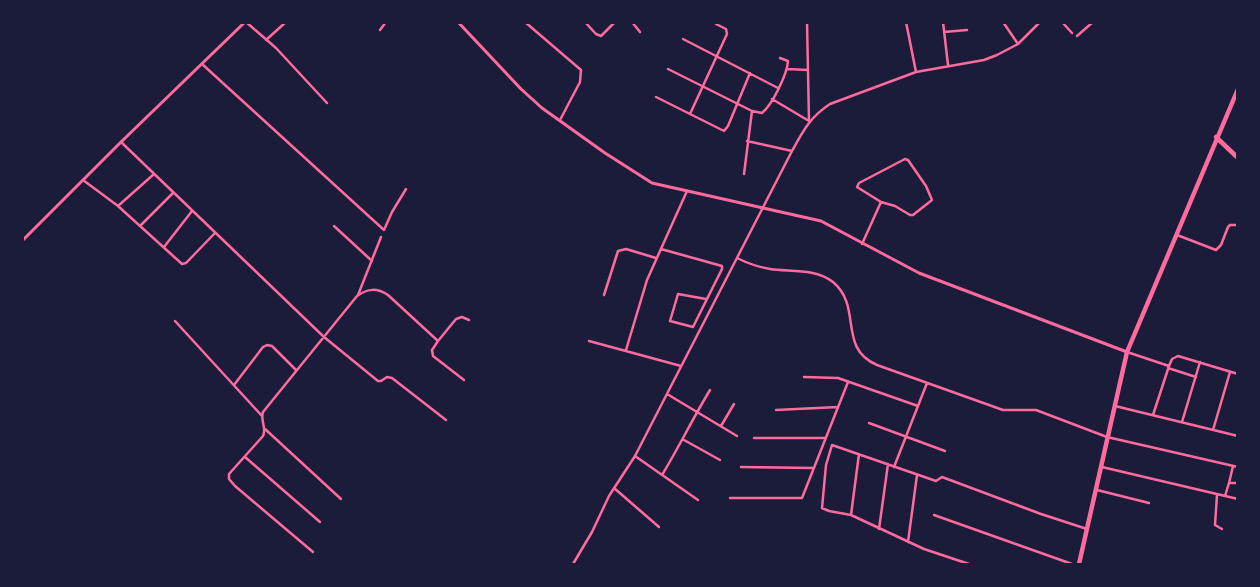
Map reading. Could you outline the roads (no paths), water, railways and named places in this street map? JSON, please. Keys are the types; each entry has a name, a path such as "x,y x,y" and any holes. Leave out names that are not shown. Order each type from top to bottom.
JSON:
{"main road":[{"path":"1079,564 1127,352 1216,137 1238,89"},
{"path":"1216,137 1238,158"}],"street":[{"path":"22,241 245,22 266,40 327,103"},
{"path":"266,40 286,22"},
{"path":"380,30 386,22"},
{"path":"458,22 520,89 542,108 648,181 664,187 821,221 919,273 1196,377"},
{"path":"525,22 581,70 580,82 560,120"},
{"path":"585,22 596,34 601,36 615,22"},
{"path":"632,22 640,32"},
{"path":"807,22 809,121"},
{"path":"906,22 916,72"},
{"path":"943,22 948,65"},
{"path":"1003,22 1018,44"},
{"path":"573,564 592,532 614,488 635,456 809,121 830,104 916,72 984,60 1006,51 1018,44 1040,22"},
{"path":"1062,22 1072,33"},
{"path":"1077,36 1093,22"},
{"path":"690,114 728,31 716,24"},
{"path":"944,32 967,30"},
{"path":"684,39 778,88"},
{"path":"668,69 737,104 752,111 762,113 772,99 787,69 788,61 780,58"},
{"path":"202,64 384,230 406,189"},
{"path":"787,69 808,70"},
{"path":"656,97 724,131 728,126 750,73"},
{"path":"772,99 809,121"},
{"path":"744,174 752,111"},
{"path":"748,141 792,151"},
{"path":"121,142 324,338 378,381 387,377 392,378 446,420"},
{"path":"905,159 908,160 926,186 932,200 913,215 895,206 881,202 857,185 905,159"},
{"path":"118,206 154,174"},
{"path":"83,180 118,206 180,263 184,264 215,233"},
{"path":"626,350 647,280 687,191"},
{"path":"140,226 173,193"},
{"path":"862,244 881,202"},
{"path":"164,247 192,211"},
{"path":"1176,234 1216,250 1221,245 1228,227 1230,225 1238,225"},
{"path":"334,226 372,261"},
{"path":"357,296 381,237"},
{"path":"604,295 618,251 626,249 656,258"},
{"path":"661,249 722,266 722,270 693,327 670,320 678,294 706,299"},
{"path":"737,258 769,269 810,273 833,282 848,303 852,336 859,353 876,365 1003,410 1030,409 1041,411 1107,437 1238,467"},
{"path":"262,416 296,370 362,292 370,290 382,292 438,341"},
{"path":"464,380 432,356 432,350 456,319 462,317 469,320"},
{"path":"175,321 262,416 263,436 231,471 229,479 262,510 313,552"},
{"path":"590,341 681,366"},
{"path":"234,385 263,347 267,345 272,346 296,370"},
{"path":"1154,415 1172,359 1178,356 1238,374"},
{"path":"1182,422 1200,362"},
{"path":"1212,430 1230,372"},
{"path":"804,377 838,378 918,406"},
{"path":"730,498 802,498 848,382"},
{"path":"894,466 927,383"},
{"path":"662,476 684,440 710,390"},
{"path":"667,394 737,436"},
{"path":"721,426 734,404"},
{"path":"1114,406 1238,436"},
{"path":"776,410 838,407"},
{"path":"869,423 945,451"},
{"path":"264,428 341,499"},
{"path":"754,438 826,438"},
{"path":"684,440 720,460"},
{"path":"824,442 936,481 942,477 1041,514 1087,528"},
{"path":"832,445 826,465 823,510 851,515 908,542 969,564"},
{"path":"851,515 859,454"},
{"path":"635,456 698,500"},
{"path":"245,457 320,522"},
{"path":"879,529 888,464"},
{"path":"1225,496 1233,466"},
{"path":"741,467 814,468"},
{"path":"1100,467 1238,499"},
{"path":"908,542 917,475"},
{"path":"1229,483 1238,484"},
{"path":"614,488 659,527"},
{"path":"1095,489 1148,503"},
{"path":"1217,494 1215,525 1222,529"},
{"path":"934,515 1072,564"}]}
